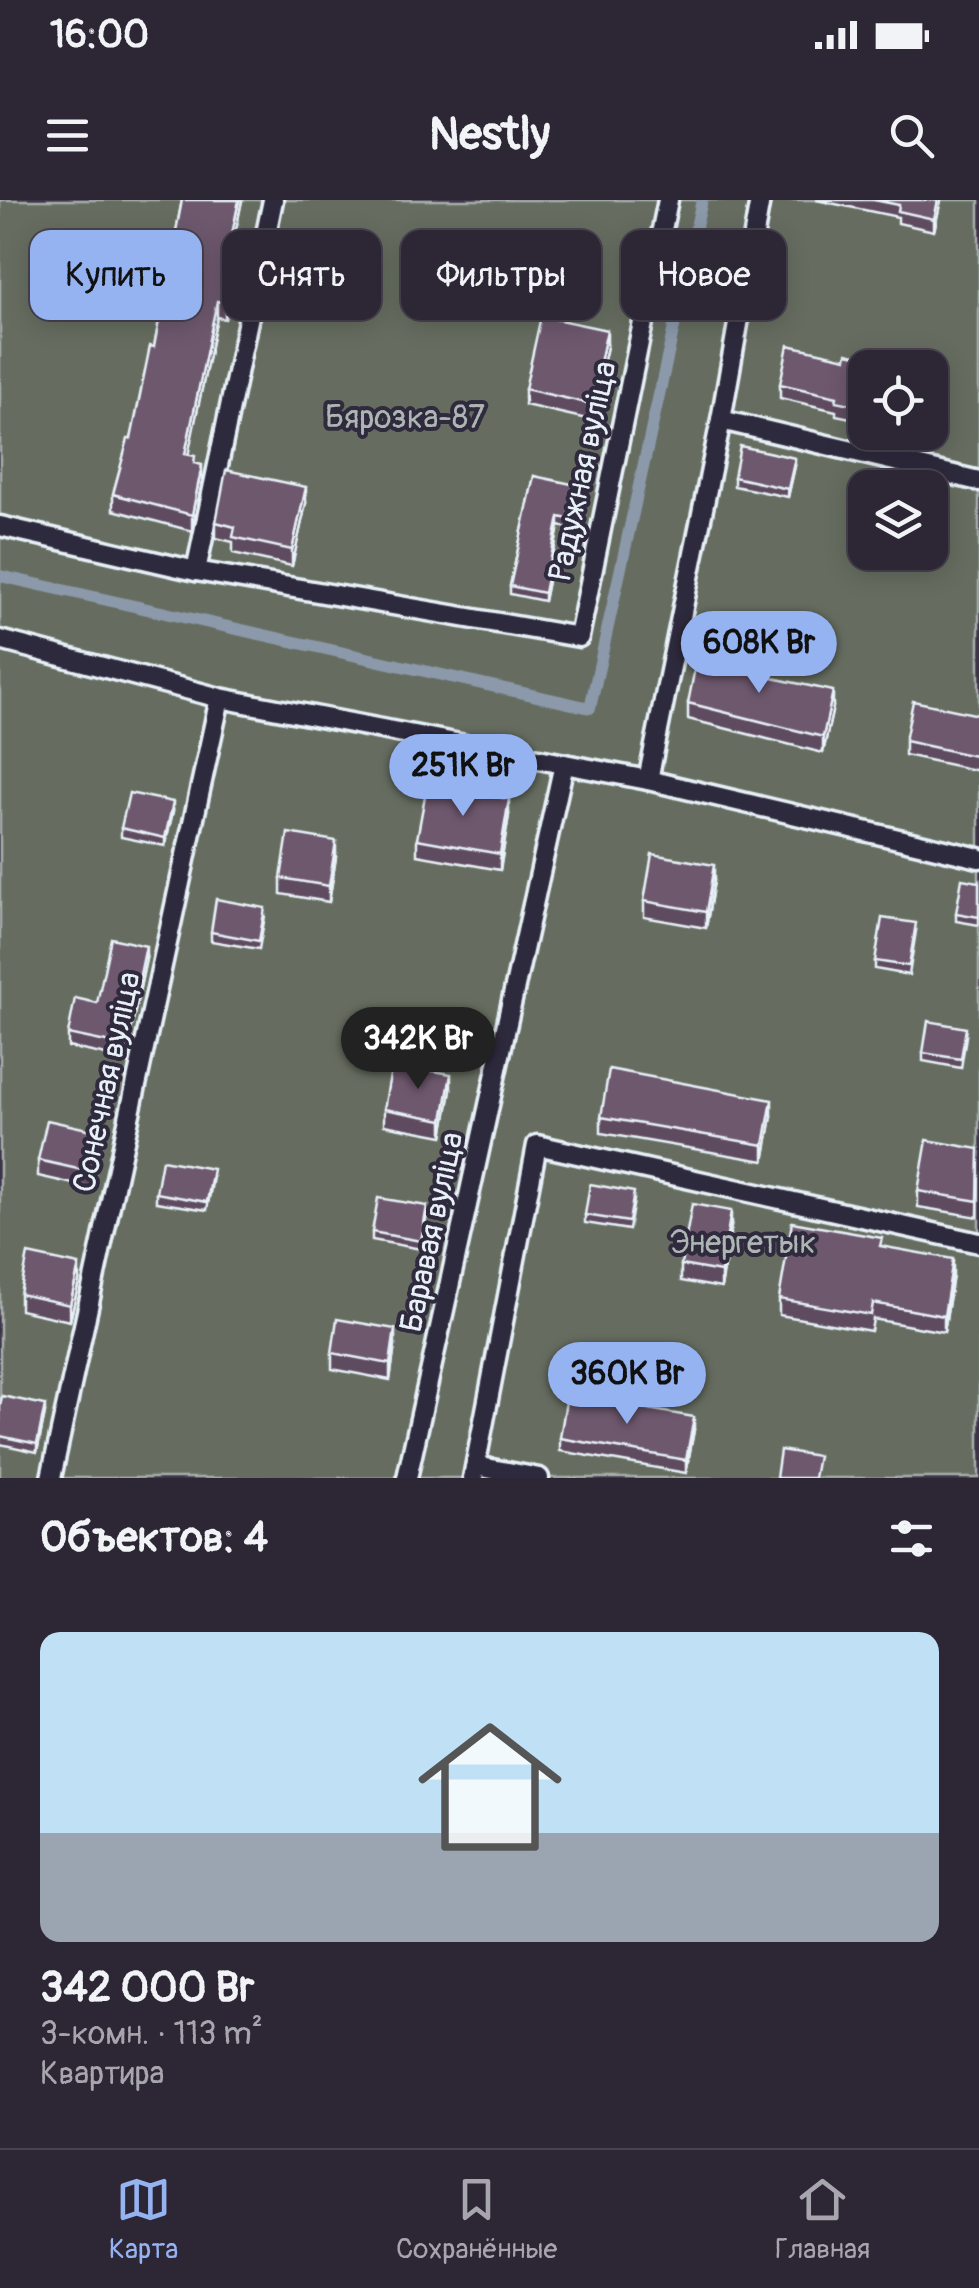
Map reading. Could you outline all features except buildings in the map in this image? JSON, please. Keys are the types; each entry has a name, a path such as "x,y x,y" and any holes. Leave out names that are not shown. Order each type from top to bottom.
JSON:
{"lane":[{"path":"0,526 196,572 273,200"},
{"name":"Радужная вуліца","path":"196,572 578,637 668,200"},
{"path":"648,780 760,200"},
{"path":"720,420 979,481"},
{"path":"0,640 220,698 648,780 979,858"},
{"name":"Сонечная вуліца","path":"52,1478 220,698"},
{"name":"Баравая вуліца","path":"407,1478 564,764"},
{"path":"540,1478 474,1472 537,1145 979,1243"}],"green space":[{"path":"0,200 979,200 979,1478 0,1478"}],"waterway":[{"path":"0,576 590,708 702,200"}],"park label":[{"name":"Бярозка-87","path":"405,417"},
{"name":"Энергетык","path":"743,1242"}]}
